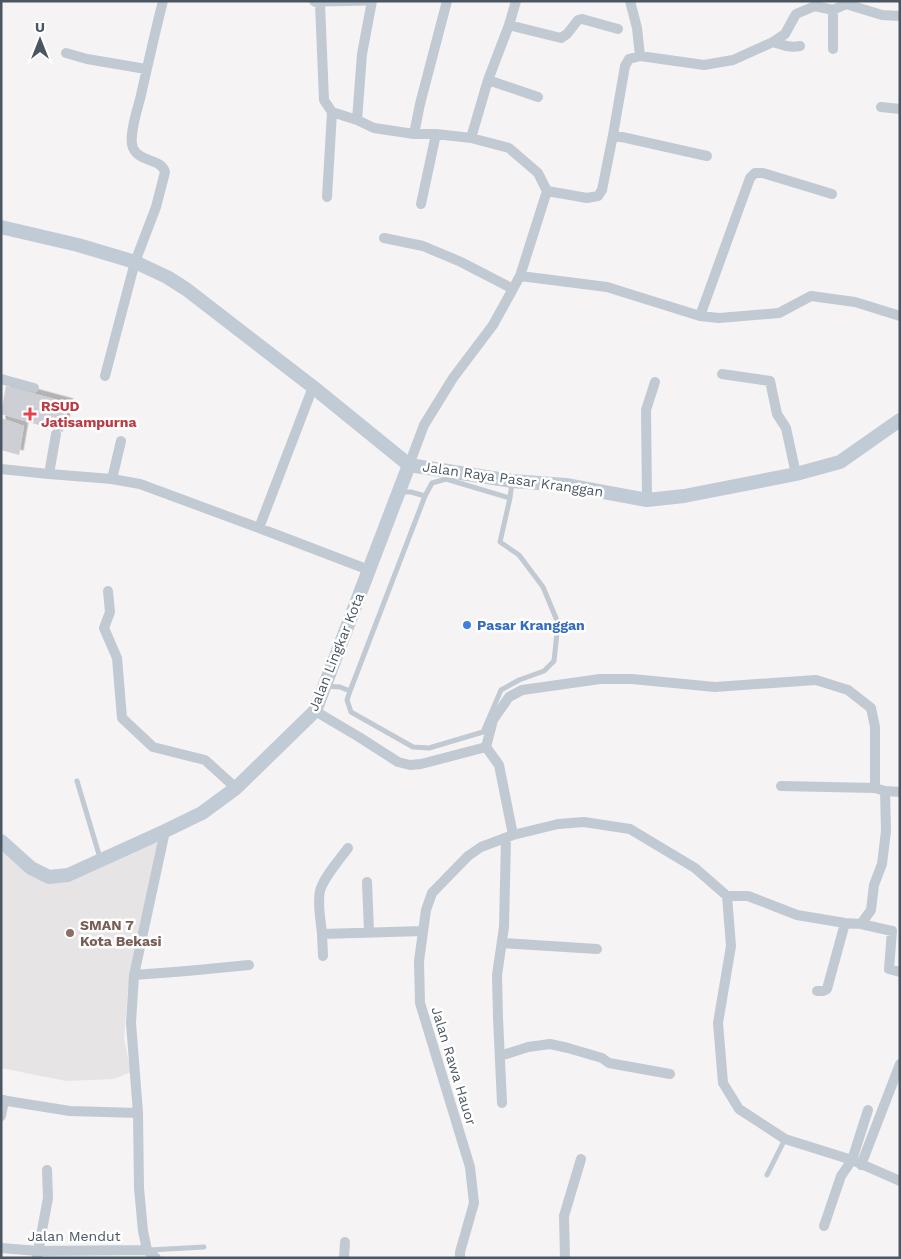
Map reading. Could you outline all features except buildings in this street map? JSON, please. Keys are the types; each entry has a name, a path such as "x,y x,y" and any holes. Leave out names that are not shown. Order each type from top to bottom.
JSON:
{"main road":[{"name":"Jalan Raya Pasar Kranggan","path":"1,227 78,245 135,262 167,277 186,289 410,464 512,482 566,485 647,500 684,496 796,474 840,462 900,420"},
{"name":"Jalan Lingkar Kota","path":"1,841 31,868 49,877 68,875 165,832 202,813 236,788 314,711 410,464"}],"street":[{"path":"105,376 135,262 156,207 165,172 164,168 137,155 132,145 133,123 141,96 162,1"},
{"path":"414,134 447,1"},
{"path":"471,138 488,80 516,1"},
{"path":"630,1 638,28 640,56"},
{"path":"357,120 362,54 372,2"},
{"path":"317,3 324,100 332,112 327,197"},
{"path":"547,191 587,198 598,196 602,190 614,136 624,66 630,59 640,56 704,65 733,60 773,42 785,34 796,14 816,4 833,10 847,3 882,16 900,16"},
{"path":"832,49 833,10"},
{"path":"509,25 561,38 567,34 578,20 618,29"},
{"path":"773,42 792,47 800,46"},
{"path":"66,53 87,59 146,69"},
{"path":"488,80 538,97"},
{"path":"881,107 900,109"},
{"path":"332,112 374,128 414,134 436,134 471,138 509,148 538,173 547,191 520,276 493,325 454,378 424,425 410,464"},
{"path":"422,204 436,134"},
{"path":"614,136 706,156"},
{"path":"700,316 750,178 755,173 764,173 832,194"},
{"path":"384,238 423,246 461,262 513,289"},
{"path":"520,276 607,288 700,316 719,318 779,313 811,296 855,302 900,316"},
{"path":"722,374 770,381 777,414 786,428 796,474"},
{"path":"1,379 34,388"},
{"path":"647,500 646,410 655,382"},
{"path":"259,528 313,387"},
{"path":"49,474 56,434"},
{"path":"112,479 121,441"},
{"path":"1,469 112,479 140,484 369,570"},
{"path":"108,591 110,612 104,628 117,658 122,718 153,747 204,760 236,788"},
{"path":"502,1102 497,975 502,943 507,854 510,836 499,766 486,747 493,720 509,697 522,690 600,680 632,679 716,687 816,680 848,690 871,708 875,727 880,789 886,830 882,864 874,885 871,910 861,924"},
{"path":"314,711 398,762 410,765 421,764 486,747"},
{"path":"781,786 880,789 900,792"},
{"name":"Jalan Rawa Hauor","path":"460,1258 474,1202 470,1167 420,1003 419,961 426,910 432,894 468,856 481,848 510,836 558,824 584,822 630,829 695,868 727,896"},
{"path":"156,1258 147,1250 138,1188 138,1113 130,1023 134,975 165,832"},
{"path":"324,956 320,903 321,889 335,864 348,848"},
{"path":"367,882 369,932"},
{"path":"900,972 889,969 892,931 861,924 797,915 748,896 727,896 731,946 718,1023 722,1082 740,1109 784,1139 856,1163 900,1181"},
{"path":"817,991 827,989 845,923"},
{"path":"322,934 423,931"},
{"path":"502,943 597,949"},
{"path":"134,975 187,972 249,965"},
{"path":"500,1056 528,1047 550,1044 602,1058 609,1063 670,1074"},
{"path":"824,1226 842,1176 856,1163 900,1064"},
{"path":"1,1116 2,1100 70,1111 138,1113"},
{"path":"856,1163 868,1110"},
{"path":"565,1258 564,1216 581,1159"},
{"path":"37,1254 48,1198 47,1170"},
{"path":"344,1258 345,1242"},
{"name":"Jalan Mendut","path":"1,1248 37,1254 147,1250"}],"lane":[{"path":"317,3 372,2"},
{"path":"510,498 446,479 432,483 350,691 348,700 352,712 413,747 428,748 483,732 501,690 519,680 544,671 554,661 558,623 544,587 520,555 500,542 510,498 512,482"},
{"path":"399,492 411,492 426,496"},
{"path":"324,686 350,691"},
{"path":"77,782 101,861"},
{"path":"767,1175 784,1139"},
{"path":"147,1250 204,1247"}],"shaded area":[{"name":"SMAN 7 Kota Bekasi","path":"156,839 158,847 128,987 124,1039 131,1072 114,1079 66,1081 1,1068 1,851 13,859 66,879"}],"place":[{"name":"RSUD Jatisampurna","path":"30,414"},
{"name":"Pasar Kranggan","path":"467,625"},
{"name":"SMAN 7 Kota Bekasi","path":"70,933"}]}
